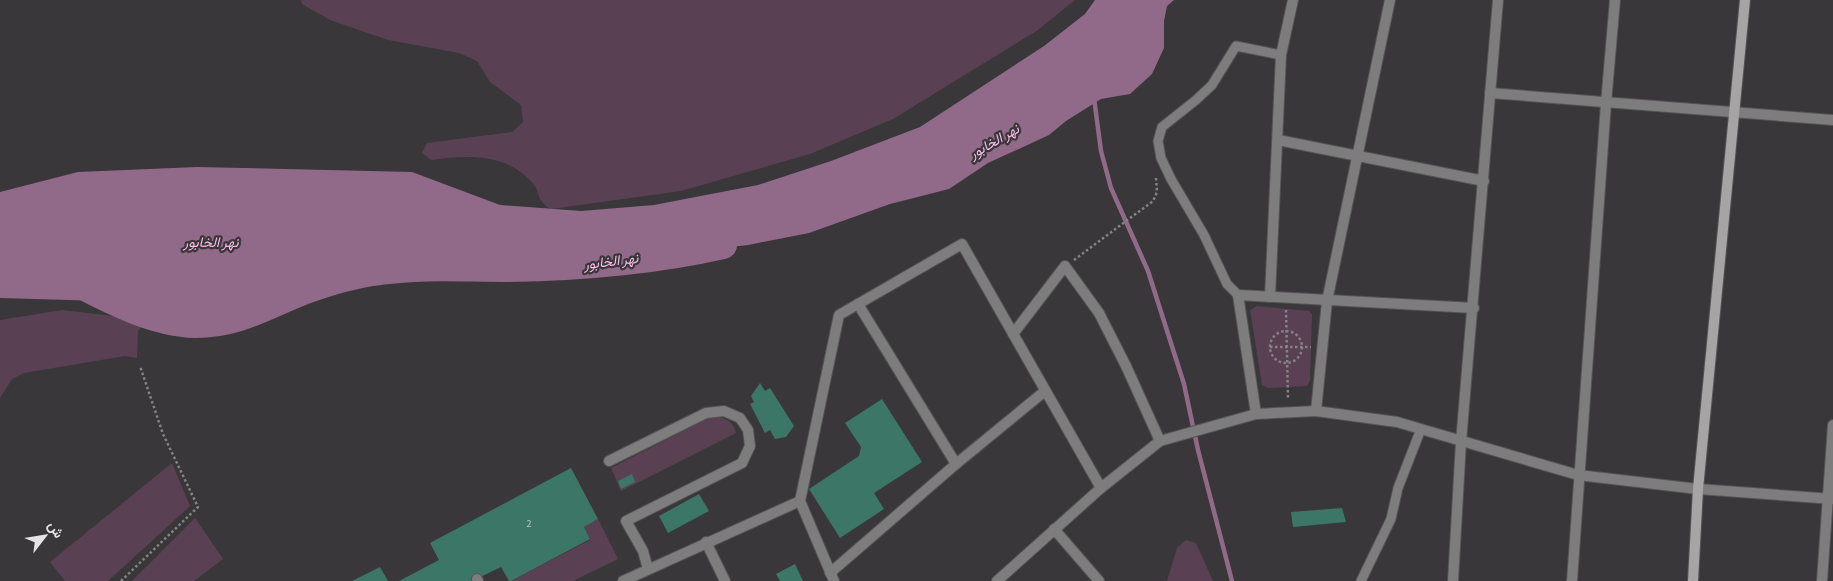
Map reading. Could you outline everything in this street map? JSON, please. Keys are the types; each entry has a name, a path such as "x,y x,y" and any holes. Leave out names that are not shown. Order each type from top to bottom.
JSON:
{"main road":[{"path":"1693,581 1698,489 1736,113 1745,0"}],"street":[{"path":"1270,297 1281,55 1293,0"},
{"path":"1316,411 1327,301 1390,0"},
{"path":"1452,581 1461,442 1474,308 1498,0"},
{"path":"1572,581 1578,475 1615,0"},
{"path":"1490,93 1833,120"},
{"path":"1278,140 1484,181"},
{"path":"1045,391 956,464 832,577 800,501 839,315 962,244 1101,488"},
{"path":"1013,334 1065,266 1099,312 1160,441"},
{"path":"1256,414 1238,295 1474,308"},
{"path":"858,304 956,464"},
{"path":"609,461 706,413 724,411 740,418 748,430 750,446 742,463 626,521 643,551 648,569"},
{"path":"997,581 1101,488 1160,441 1256,414 1316,411 1396,422 1578,475 1698,489 1830,499"},
{"path":"1822,581 1830,499 1833,425"},
{"path":"623,581 800,501"},
{"path":"1054,529 1099,581"},
{"path":"706,542 724,581"}],"lane":[{"path":"1238,295 1226,284 1204,235 1163,163 1158,141 1162,127 1212,85 1236,46 1281,55"},
{"path":"1361,581 1390,519 1398,488 1421,429"}],"path":[{"path":"1065,266 1154,201 1157,192 1156,175 1163,163"},
{"path":"1286,298 1289,412"},
{"path":"1286,331 1299,338 1302,348 1300,357 1287,364 1277,361 1270,347 1276,334 1286,331"},
{"path":"1270,347 1322,347"},
{"path":"120,581 198,507 164,434 140,366"}],"shaded area":[{"path":"301,0 1075,0 1038,30 893,119 810,154 681,191 551,209 542,202 532,182 510,166 498,161 472,157 431,160 422,153 427,143 512,132 523,122 521,105 490,82 477,61 459,53 388,40 330,20 302,4"},
{"path":"1257,306 1309,311 1312,314 1310,380 1307,386 1268,388 1262,385 1250,310"},
{"path":"62,310 147,320 138,331 137,358 125,356 24,373 12,379 0,398 0,320"},
{"path":"717,417 729,422 736,433 621,491 611,468 707,419"},
{"path":"172,463 190,506 108,581 65,581 50,562"},
{"path":"195,518 223,559 194,581 132,581"},
{"path":"598,519 618,559 573,581 511,581 590,540 584,527"},
{"path":"1186,540 1196,543 1213,581 1167,581 1177,548"}],"water":[{"name":"نهر الخابور","path":"1095,0 1174,0 1167,6 1164,21 1164,48 1152,74 1130,94 1101,99 1066,121 1049,135 988,163 949,189 890,204 809,233 748,245 640,257 546,258 432,265 347,277 223,320 175,313 138,302 0,298 0,192 78,172 197,167 412,172 500,205 581,211 654,205 758,185 831,161 920,127 1044,46 1085,14"}],"building":[{"path":"760,383 765,391 770,388 794,426 786,437 775,439 770,430 765,433 750,404 754,402 751,396"},
{"path":"882,399 922,462 874,493 884,509 840,538 809,489 859,456 861,447 845,423"},
{"path":"571,468 598,519 584,527 590,539 511,581 509,581 501,567 472,581 399,581 439,560 430,543"},
{"path":"632,474 635,482 621,489 618,481"},
{"path":"699,494 709,511 668,533 659,516"},
{"path":"1342,508 1346,522 1293,527 1291,512"},
{"path":"795,564 803,581 780,581 776,574"},
{"path":"380,567 388,581 352,581"}],"waterway":[{"path":"1094,98 1101,151 1111,188 1148,271 1184,384 1198,450 1232,581"},
{"name":"نهر الخابور","path":"81,285 136,311 166,320 195,324 238,318 322,284 370,272 427,267 505,268 587,265 642,259 723,245"}]}
